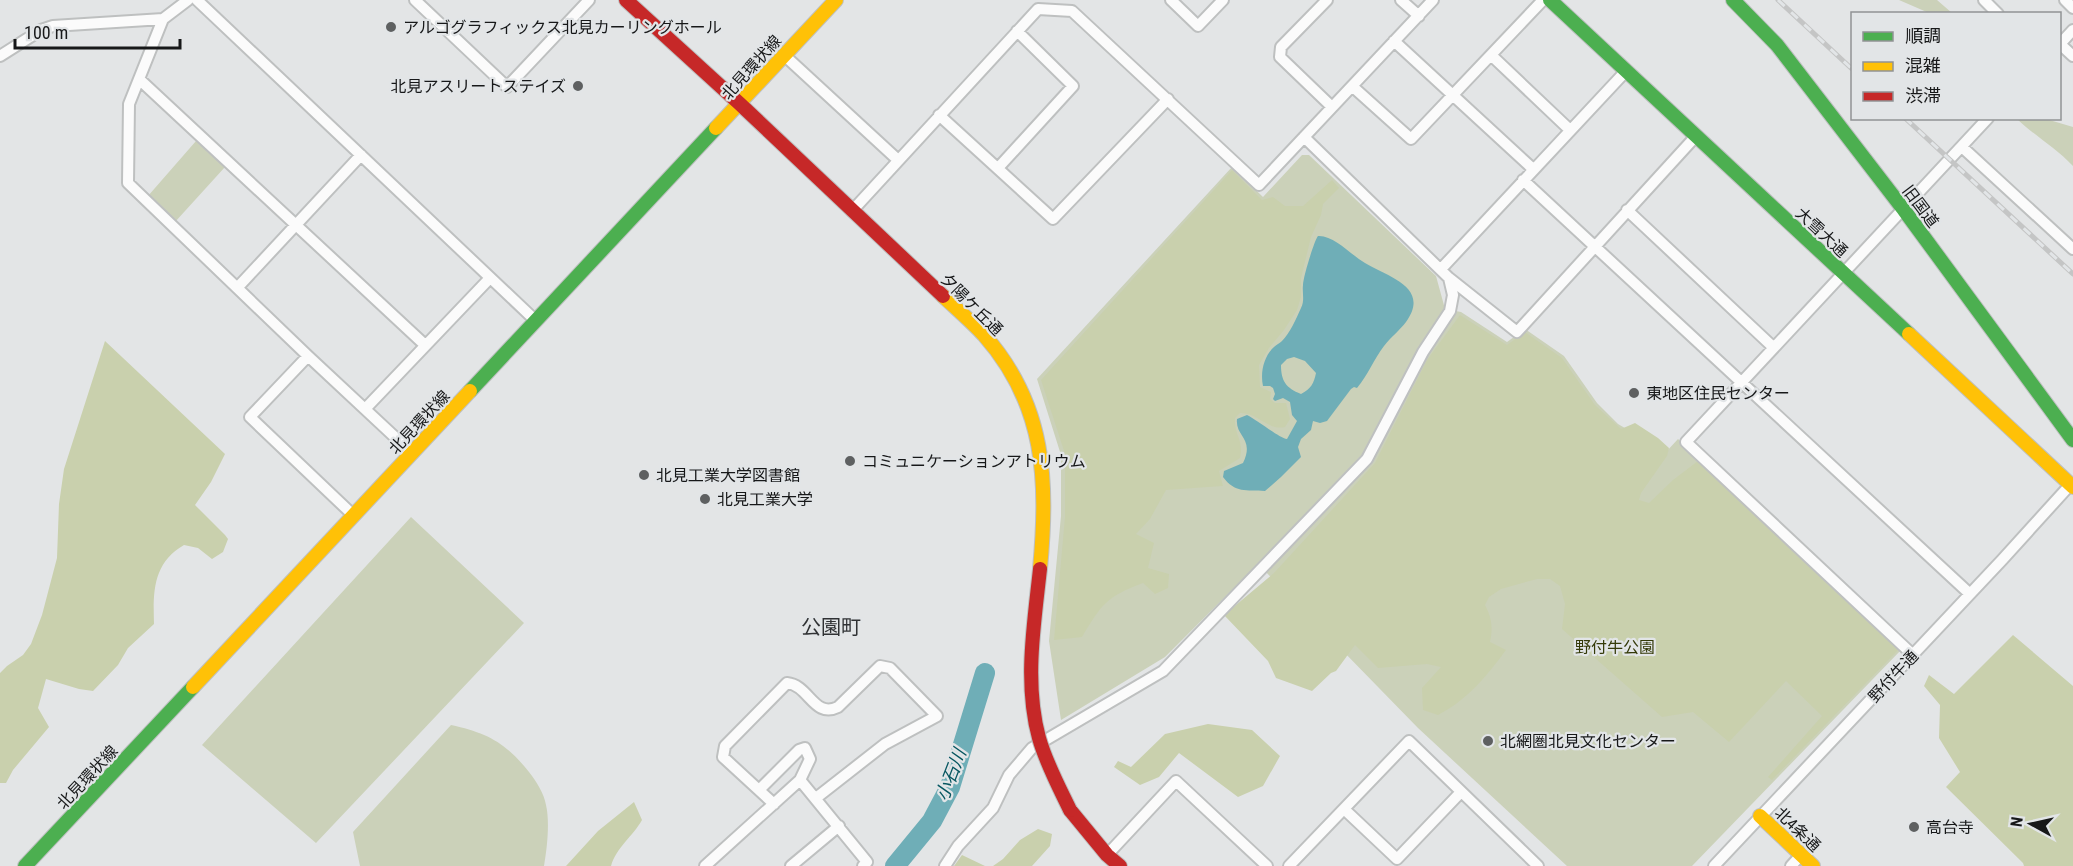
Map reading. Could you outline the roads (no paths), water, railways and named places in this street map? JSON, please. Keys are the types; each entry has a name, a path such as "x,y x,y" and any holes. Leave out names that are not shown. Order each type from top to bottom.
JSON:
{"main road":[{"name":"夕陽ケ丘通","path":"626,0 740,104 984,335 1006,364 1025,398 1040,444 1045,474 1045,522 1031,663 1032,698 1039,738 1070,810 1111,861"},
{"name":"北見環状線","path":"25,866 836,0"},
{"name":"大雪大通","path":"1550,0 2072,484"},
{"name":"旧国道","path":"1733,0 1777,45 1904,210 2073,440"},
{"name":"北4条通","path":"1760,816 1813,866"}],"street":[{"path":"188,0 163,19 129,104 128,183 412,453"},
{"path":"197,0 536,321"},
{"path":"415,0 507,87 589,0"},
{"path":"1171,0 1198,26 1222,0"},
{"path":"1327,0 1281,47 1281,57 1332,107"},
{"path":"1401,0 1419,16"},
{"path":"852,211 1017,32 1035,4 1072,11 1259,185 1433,0"},
{"path":"1352,86 1411,139 1543,0"},
{"path":"1984,0 1996,12"},
{"path":"2065,0 2073,8"},
{"path":"0,56 41,30 53,27 163,19"},
{"path":"2061,43 2073,30"},
{"path":"998,168 1073,86 1017,32"},
{"path":"1394,41 1533,170"},
{"path":"2061,45 2073,56"},
{"path":"784,55 898,160"},
{"path":"1491,55 1570,130"},
{"path":"1441,269 1626,71"},
{"path":"139,79 425,345"},
{"path":"939,115 1053,219 1168,99"},
{"path":"1913,655 1686,442 1986,120"},
{"path":"1304,137 1449,278 1516,332 1696,136"},
{"path":"1962,147 2073,249"},
{"path":"237,286 361,154"},
{"path":"1523,180 1970,594"},
{"path":"1627,210 1773,347"},
{"path":"365,409 490,278"},
{"path":"945,866 958,846 993,808 1009,775 1032,748 1163,671 1367,459 1423,352 1450,311 1453,295 1449,278"},
{"path":"308,356 250,417 353,515"},
{"path":"2056,416 2073,427"},
{"name":"野付牛通","path":"1714,866 2072,484"},
{"path":"774,804 723,757 725,746 787,683 795,683 824,710 831,711 880,666 890,669 937,716 885,744 816,798"},
{"path":"1289,866 1408,741 1536,865"},
{"path":"705,866 800,780 810,759 805,748 799,750 760,789"},
{"path":"800,780 839,826 867,865"},
{"path":"1111,861 1176,782 1267,866"},
{"path":"1344,809 1397,859 1461,792"},
{"path":"791,866 839,826"},
{"path":"1791,866 1801,855"}],"water":[{"path":"1318,236 1330,239 1365,263 1404,285 1413,300 1412,310 1406,322 1380,351 1357,388 1351,389 1327,421 1320,423 1313,421 1311,430 1301,439 1298,447 1301,457 1265,491 1237,488 1223,477 1224,471 1243,463 1246,455 1246,443 1237,425 1237,419 1247,415 1287,439 1297,421 1292,415 1290,402 1283,398 1275,401 1273,388 1263,386 1263,370 1268,355 1288,334 1301,308 1305,275","holes":["1294,357 1305,361 1316,373 1312,385 1301,394 1285,383 1281,365 1287,359"]}],"waterway":[{"name":"小石川","path":"895,866 932,821 950,787 985,673"}],"railway":[{"path":"1778,0 1851,68"},
{"path":"1907,120 2073,274"}],"place":[{"name":"アルゴグラフィックス北見カーリングホール","path":"391,27"},
{"name":"北見アスリートステイズ","path":"578,86"},
{"name":"東地区住民センター","path":"1634,393"},
{"name":"コミュニケーションアトリウム","path":"850,461"},
{"name":"北見工業大学図書館","path":"644,475"},
{"name":"北見工業大学","path":"705,499"},
{"name":"北網圏北見文化センター","path":"1488,741"},
{"name":"高台寺","path":"1914,827"}],"district":[{"name":"公園町","path":"831,627"}],"park label":[{"name":"野付牛公園","path":"1615,647"}]}
